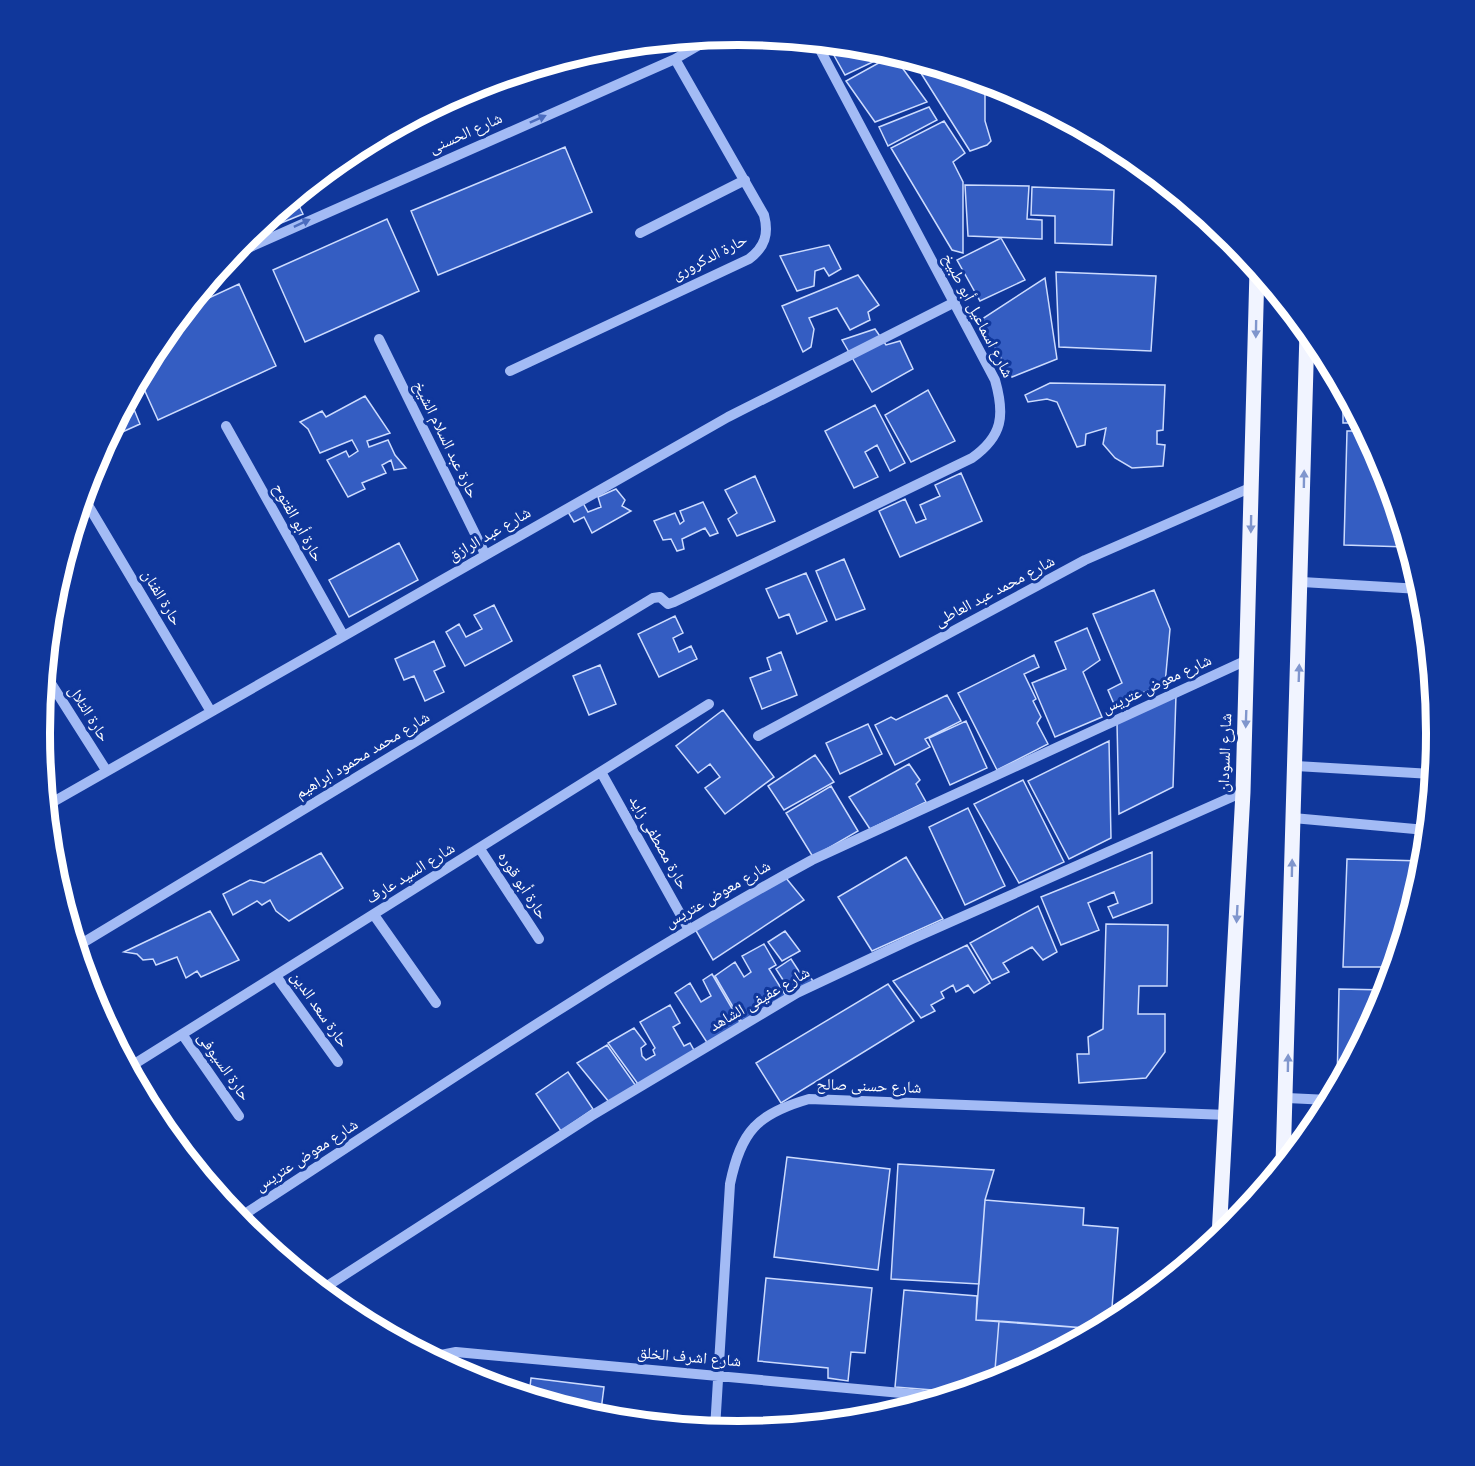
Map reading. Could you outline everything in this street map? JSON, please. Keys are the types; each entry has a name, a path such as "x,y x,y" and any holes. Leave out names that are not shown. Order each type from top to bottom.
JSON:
{"main road":[{"name":"شارع السودان","path":"1220,1223 1228,1115 1243,792 1257,281"},
{"path":"1284,1151 1302,582 1307,346"}],"street":[{"name":"شارع الحسنى","path":"252,246 675,58 697,46"},
{"name":"شارع اسماعيل أبو طبيخ","path":"664,603 674,602 696,592 984,449 994,437 1000,423 1001,402 995,380 820,50"},
{"name":"حارة الدكرورى","path":"510,371 748,259 759,251 766,240 767,227 764,215 675,58"},
{"path":"640,233 745,180"},
{"name":"شارع عبد الرازق","path":"53,802 210,710 728,417 955,302"},
{"name":"حارة عبد السلام الشيخ","path":"379,339 485,554"},
{"name":"حارة أبو الفتوح","path":"226,426 343,635"},
{"name":"شارع محمد عبد العاطى","path":"758,736 1085,560 1252,487"},
{"name":"حارة الفنان","path":"89,505 210,710"},
{"path":"1302,582 1410,588"},
{"name":"شارع محمد محمود ابراهيم","path":"83,943 653,598 660,597 664,603"},
{"name":"شارع معوض عتريس","path":"246,1213 688,928 812,860 1247,660"},
{"name":"حارة التلال","path":"51,684 106,770"},
{"name":"شارع السيد عارف","path":"135,1064 709,704"},
{"path":"1296,766 1424,774"},
{"name":"حارة مصطفى زايد","path":"601,772 688,928"},
{"name":"شارع عفيفى الشاهد","path":"328,1285 591,1116 797,993 912,939 1243,792"},
{"path":"1293,818 1419,829"},
{"name":"حارة أبو قوره","path":"480,849 539,939"},
{"path":"374,915 436,1003"},
{"name":"حارة سعد الدين","path":"276,976 338,1062"},
{"name":"حارة السيوفى","path":"182,1034 239,1116"},
{"path":"1287,1098 1319,1100"},
{"name":"شارع حسنى صالح","path":"715,1420 729,1185 736,1154 753,1127 779,1108 809,1099 1228,1115"},
{"name":"شارع اشرف الخلق","path":"444,1355 456,1352 925,1395"}],"building":[{"path":"832,52 878,59 845,75"},
{"path":"883,61 900,64 927,102 875,122 846,81"},
{"path":"918,69 985,91 985,121 991,141 987,145 970,151"},
{"path":"929,107 937,120 888,146 879,127"},
{"path":"944,121 965,153 953,162 963,182 963,253 952,250 891,148"},
{"path":"565,147 592,212 438,275 411,211"},
{"path":"965,185 1029,186 1027,219 1042,220 1042,239 968,236"},
{"path":"1032,187 1114,190 1112,245 1055,243 1055,216 1031,215"},
{"path":"298,204 303,214 273,226"},
{"path":"387,219 419,291 305,342 273,270"},
{"path":"1001,238 1025,280 980,301 957,260"},
{"path":"829,245 841,269 829,276 824,268 815,271 814,286 797,291 780,256"},
{"path":"1056,272 1156,276 1151,351 1059,347"},
{"path":"858,275 879,305 868,312 870,320 850,330 837,308 809,318 814,329 811,347 803,352 782,306"},
{"path":"1045,278 1057,359 1012,377 979,321"},
{"path":"239,284 276,366 158,420 143,387 165,351 203,301"},
{"path":"875,329 886,345 900,341 913,369 872,392 842,340"},
{"path":"1050,383 1165,385 1163,430 1157,431 1157,444 1165,445 1163,466 1132,468 1115,458 1103,444 1106,428 1086,434 1085,445 1077,447 1057,402 1047,399 1028,402 1025,395"},
{"path":"928,390 955,441 911,462 885,415"},
{"path":"365,396 390,433 367,441 369,447 388,440 395,455 406,468 394,470 391,460 382,465 386,473 362,483 365,489 348,497 327,460 346,451 349,457 358,451 352,440 320,453 308,429 300,422 322,411 326,417"},
{"path":"875,405 905,463 890,471 877,445 865,452 878,477 854,488 825,431"},
{"path":"133,406 140,424 118,434"},
{"path":"1343,407 1352,423 1343,423"},
{"path":"1347,431 1356,431 1389,512 1400,547 1344,545"},
{"path":"961,473 982,521 900,557 879,511 905,499 916,523 926,519 920,505 940,496 935,485"},
{"path":"755,476 775,521 737,536 728,519 737,513 725,490"},
{"path":"616,489 625,500 622,506 631,511 592,533 584,517 574,522 568,512 583,503 588,512 601,507 598,497"},
{"path":"703,502 718,533 710,536 705,528 682,539 684,549 677,551 671,539 663,540 654,521 675,513 680,524 684,521 680,511"},
{"path":"399,543 418,580 349,617 329,580"},
{"path":"844,559 865,609 836,620 816,571"},
{"path":"806,573 827,621 797,634 789,614 779,618 766,589"},
{"path":"1154,590 1170,629 1165,684 1114,704 1108,690 1122,683 1093,614"},
{"path":"494,605 512,641 465,666 446,632 459,624 466,637 482,629 474,615"},
{"path":"675,616 683,633 673,638 679,652 691,646 697,659 659,677 638,634"},
{"path":"1087,628 1100,660 1083,672 1102,717 1055,737 1032,683 1066,669 1055,642"},
{"path":"434,641 445,666 434,671 444,692 425,701 414,676 404,680 395,659"},
{"path":"781,652 797,695 762,709 750,678 771,670 767,658"},
{"path":"1034,655 1039,667 1024,674 1036,699 1033,701 1041,717 1037,723 1048,744 997,770 958,693"},
{"path":"600,665 616,704 589,715 573,676"},
{"path":"947,695 961,721 925,739 930,747 895,765 875,725 891,717 896,720"},
{"path":"1176,695 1173,787 1119,814 1117,723"},
{"path":"723,710 774,777 725,814 705,788 720,777 710,764 698,773 676,746"},
{"path":"966,721 987,768 950,785 929,738"},
{"path":"868,724 882,754 840,774 826,743"},
{"path":"1109,741 1111,838 1069,859 1028,781"},
{"path":"815,755 834,782 784,810 768,786"},
{"path":"909,764 920,780 916,784 926,802 870,829 849,797"},
{"path":"1023,780 1064,862 1019,883 974,804"},
{"path":"831,786 858,831 813,857 786,813"},
{"path":"968,808 1005,886 965,905 929,827"},
{"path":"1152,852 1152,903 1113,918 1108,907 1118,903 1114,892 1088,903 1099,930 1061,945 1041,897"},
{"path":"321,853 343,888 289,921 276,911 270,900 262,905 257,901 233,915 223,894 250,880 264,883"},
{"path":"906,857 943,919 872,951 838,897"},
{"path":"1347,859 1413,861 1402,911 1384,967 1343,967"},
{"path":"786,878 804,900 713,960 695,929"},
{"path":"1038,906 1057,952 1043,960 1032,947 1003,963 1009,972 992,980 970,943"},
{"path":"210,911 239,960 201,977 197,971 186,978 177,957 156,965 153,959 143,960 137,954 124,952"},
{"path":"1106,924 1168,925 1167,986 1139,986 1138,1014 1165,1014 1165,1052 1146,1078 1079,1083 1077,1054 1089,1054 1088,1037 1103,1029"},
{"path":"785,931 800,951 782,961 768,942"},
{"path":"764,944 776,965 769,969 786,996 743,1024 715,976 735,962 744,977 751,972 742,956"},
{"path":"967,945 990,983 974,993 968,985 956,992 953,985 941,992 944,998 931,1005 935,1011 921,1018 893,981"},
{"path":"791,959 802,976 808,973 814,983 792,994 776,969"},
{"path":"712,974 741,1024 708,1044 675,993 690,983 701,1002 711,996 703,980"},
{"path":"888,984 914,1021 781,1103 756,1063"},
{"path":"1339,989 1375,990 1355,1037 1337,1069"},
{"path":"670,1005 680,1023 673,1027 684,1046 690,1043 695,1052 638,1084 608,1043 634,1028 646,1044 641,1048 642,1056 646,1060 655,1055 653,1050 655,1048 640,1022"},
{"path":"607,1045 636,1086 609,1102 577,1063"},
{"path":"568,1072 593,1109 561,1131 536,1094"},
{"path":"787,1157 890,1169 878,1270 774,1257"},
{"path":"898,1164 994,1170 985,1200 979,1284 891,1279"},
{"path":"985,1200 1084,1208 1083,1225 1118,1228 1112,1310 1083,1328 976,1320"},
{"path":"766,1278 872,1288 865,1353 851,1352 848,1381 828,1378 828,1368 758,1361"},
{"path":"904,1290 977,1296 976,1320 999,1321 995,1371 939,1390 895,1387"},
{"path":"999,1321 1083,1328 1042,1350 995,1371"},
{"path":"531,1378 604,1387 601,1408 530,1389"}]}
